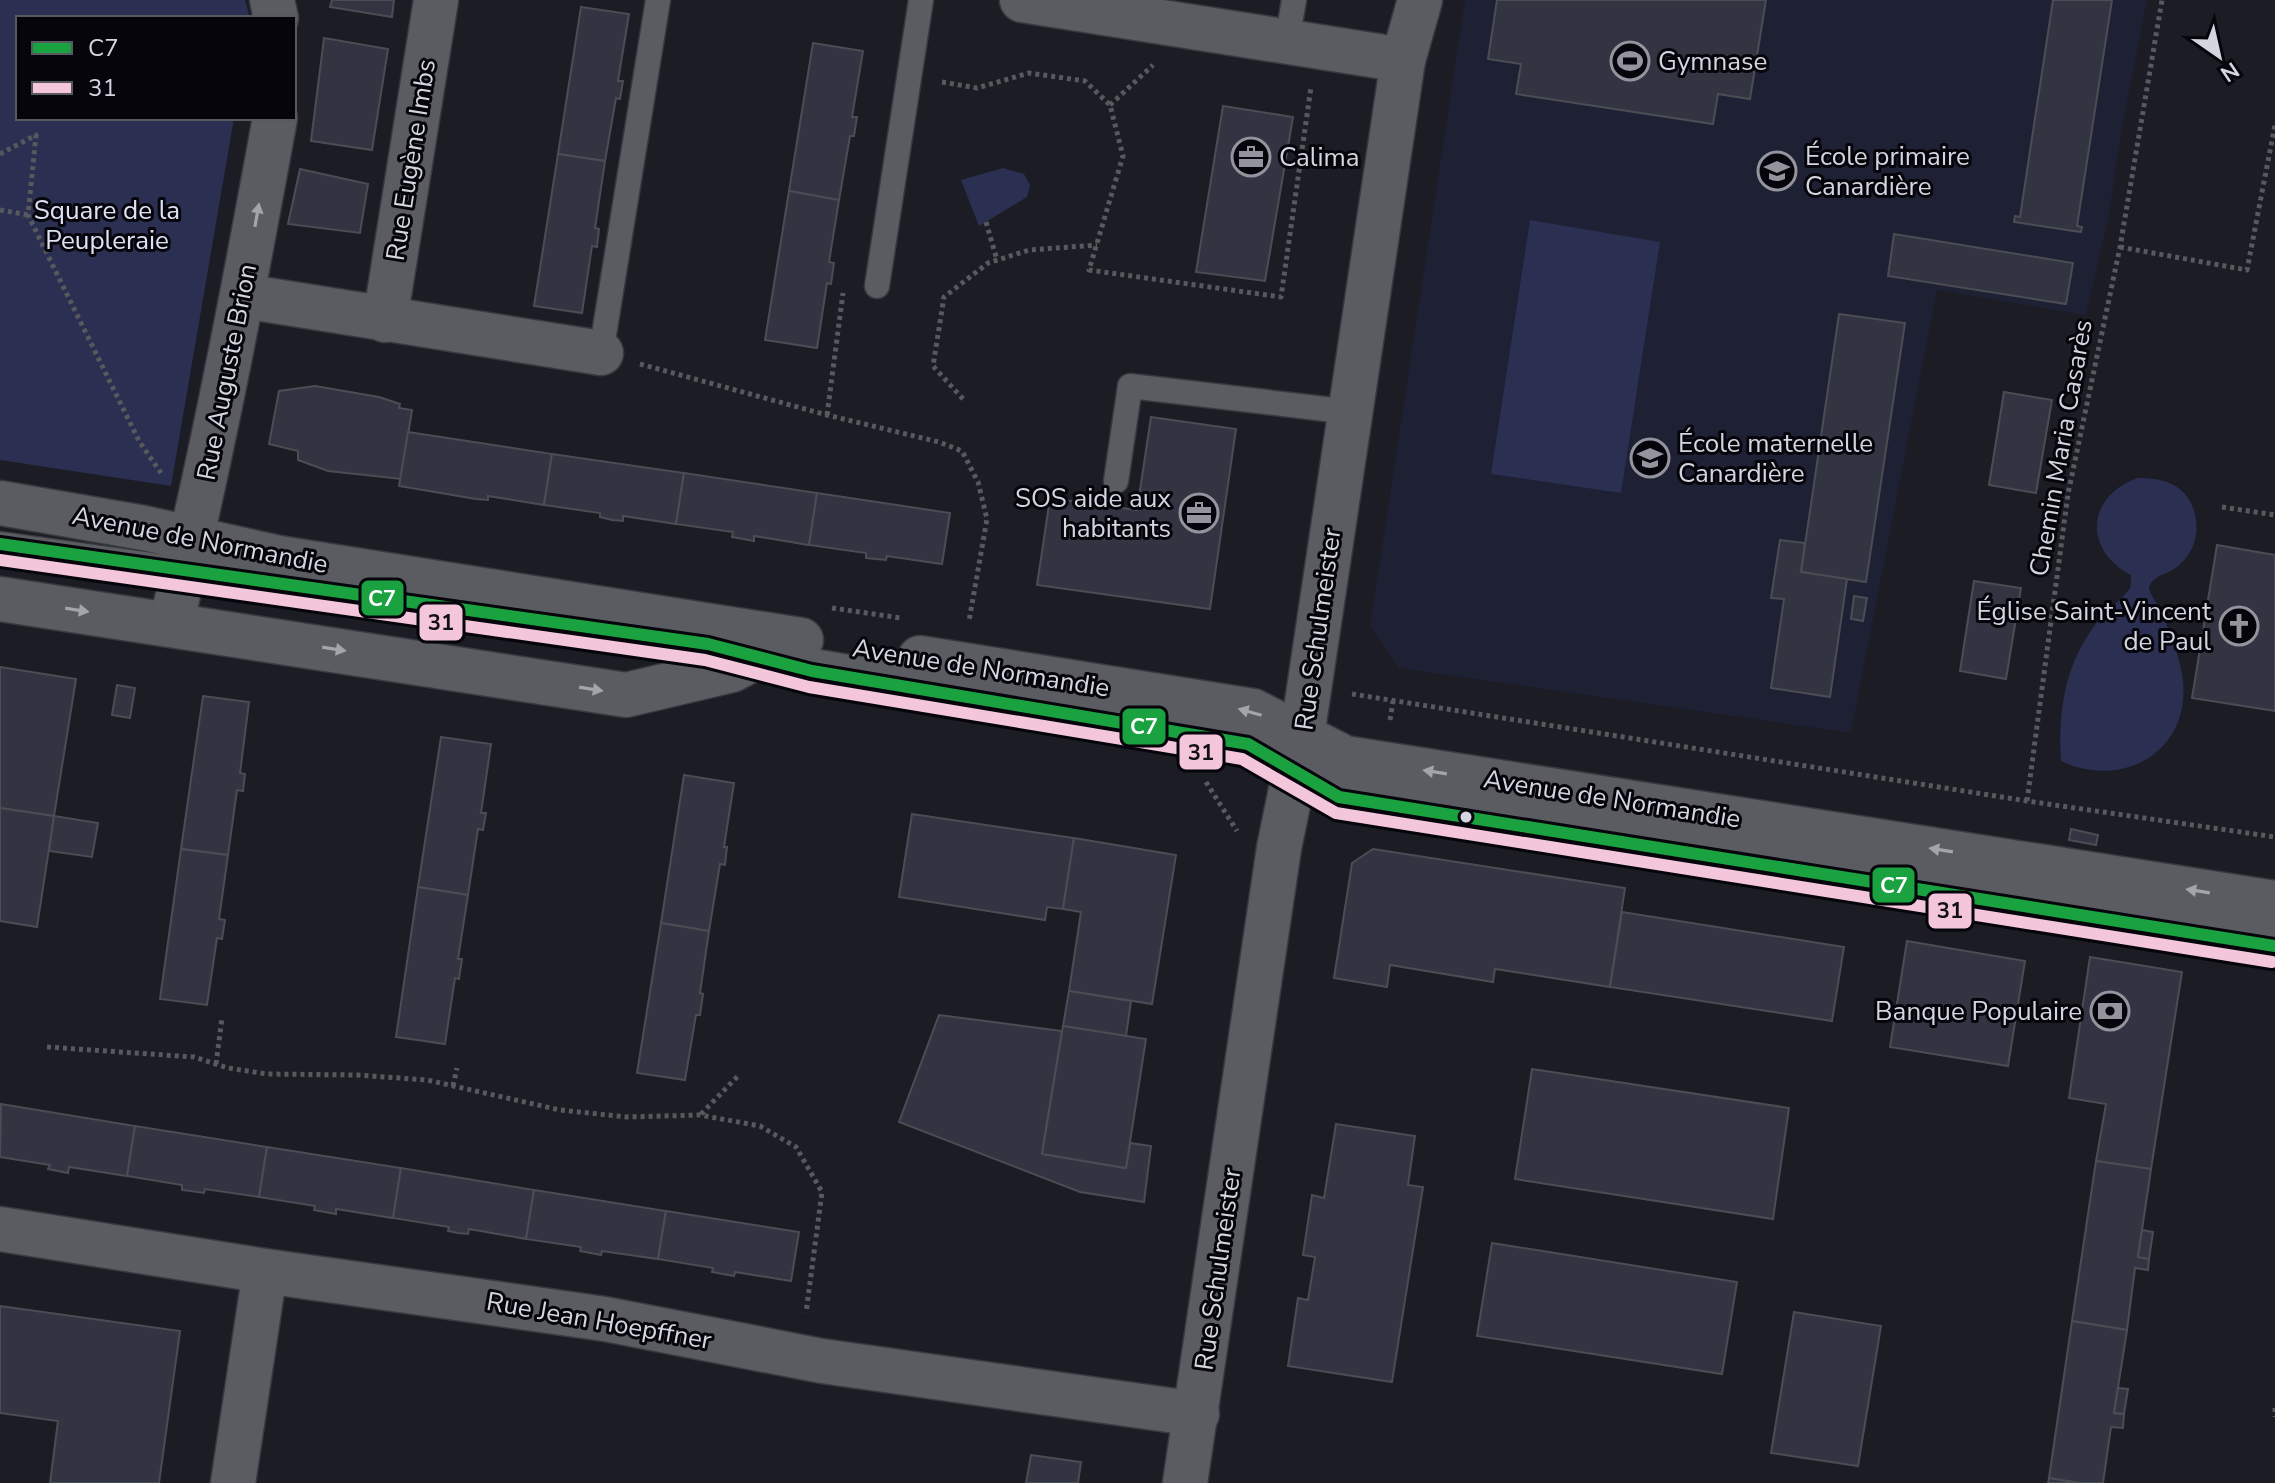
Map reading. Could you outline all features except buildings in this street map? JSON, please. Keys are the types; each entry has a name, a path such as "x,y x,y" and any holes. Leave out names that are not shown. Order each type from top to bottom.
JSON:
{"street":[{"name":"Rue Eugène Imbs","path":"385,320 436,0"},
{"path":"1022,0 1290,21 1403,60"},
{"name":"Rue Schulmeister","path":"1401,0 1403,60"},
{"name":"Rue Schulmeister","path":"1185,1483 1279,848 1300,754 1403,60 1420,0"},
{"name":"Rue Auguste Brion","path":"171,624 243,296 275,120"},
{"path":"243,296 601,353"},
{"name":"Avenue de Normandie","path":"3,516 188,554 279,558 1253,711 1300,754 1339,797 2275,946"},
{"path":"0,599 626,695 732,670 756,657"},
{"name":"Avenue de Normandie","path":"756,657 812,671 1300,754 1345,758 2275,903"},
{"name":"Rue Jean Hoepffner","path":"0,1229 265,1271 605,1319 822,1361 1197,1414"},
{"path":"233,1483 265,1271"}],"lane":[{"path":"601,353 658,0"},
{"path":"877,286 921,0"},
{"path":"1116,481 1130,386 1351,412"},
{"name":"Avenue de Normandie","path":"188,554 692,642 756,657"}],"path":[{"name":"Chemin Maria Casarès","path":"2027,801 2068,494 2120,247 2162,0"},
{"path":"1110,105 1156,61"},
{"path":"909,77 977,88 1029,73 1085,81 1110,105 1123,156 1089,270 1281,297 1311,86"},
{"path":"2120,247 2247,270 2275,125"},
{"path":"0,154 36,135 28,215 139,441 166,479"},
{"path":"0,210 28,215"},
{"path":"986,222 997,260"},
{"path":"963,399 933,366 944,297 988,263 1029,250 1097,245"},
{"path":"601,353 827,415 939,442 962,451 978,482 987,519 961,665"},
{"path":"2222,507 2275,515"},
{"path":"1349,693 2027,801 2275,837"},
{"path":"1382,764 1393,701"},
{"path":"1201,775 1243,840"},
{"path":"216,1064 222,1018"},
{"path":"47,1047 194,1057 267,1074 427,1080 560,1110 627,1117 700,1115 760,1126 796,1147 822,1192 805,1319 829,1322 822,1361"},
{"path":"453,1086 457,1068"},
{"path":"700,1115 739,1075"},
{"path":"2275,1408 2275,1417"}],"shaded area":[{"path":"1465,0 2147,0 2109,215 2086,315 1937,290 1851,733 1399,668 1370,627"}],"green space":[{"name":"Square de la Peupleraie","path":"0,0 245,0 249,16 16,16 16,120 234,120 171,486 0,460"},
{"path":"1003,168 1024,174 1030,185 1027,197 979,226 961,180"},
{"path":"1530,220 1660,242 1621,493 1491,474"},
{"path":"2138,478 2159,480 2178,488 2188,498 2197,525 2194,543 2185,559 2154,580 2149,587 2179,661 2183,681 2182,706 2176,728 2164,745 2148,758 2129,767 2107,771 2084,769 2061,761 2065,692 2075,660 2092,629 2130,588 2131,575 2105,552 2098,538 2097,524 2100,510 2108,497"}],"transit line":[{"name":"C7","path":"0,544 708,644 812,671 1248,744 1339,797 2275,946"},
{"name":"31","path":"0,560 705,660 809,687 1242,759 1336,813 2272,962"}],"place":[{"name":"Gymnase","path":"1630,61"},
{"name":"Calima","path":"1251,157"},
{"name":"École primaire Canardière","path":"1777,171"},
{"name":"École maternelle Canardière","path":"1650,458"},
{"name":"SOS aide aux habitants","path":"1199,513"},
{"name":"Église Saint-Vincent de Paul","path":"2239,626"},
{"name":"Banque Populaire","path":"2110,1011"}]}
